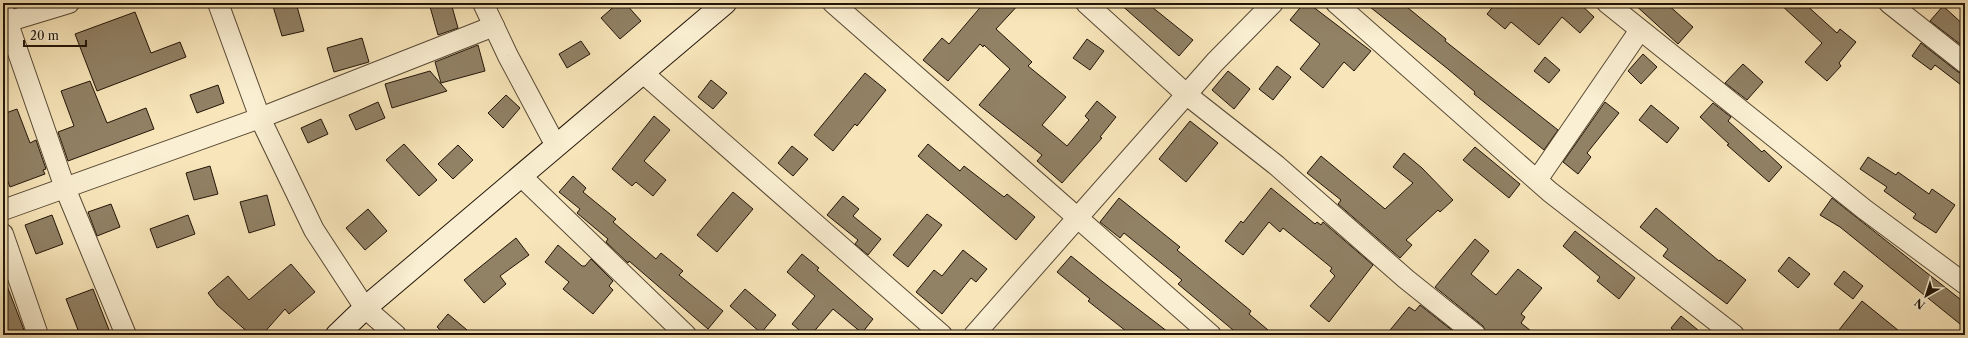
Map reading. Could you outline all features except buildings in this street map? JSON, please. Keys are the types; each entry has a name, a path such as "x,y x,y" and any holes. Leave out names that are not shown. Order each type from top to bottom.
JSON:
{"main road":[{"path":"337,335 365,308 725,3"}],"street":[{"path":"69,3 5,18 65,188 126,335"},
{"path":"218,3 260,118 314,230 365,308 396,335"},
{"path":"483,3 556,146"},
{"path":"833,3 1211,335"},
{"path":"1086,3 1187,94 1276,165 1406,279 1476,335"},
{"path":"974,335 1187,94 1272,3"},
{"path":"1336,3 1537,180 1734,335"},
{"path":"1607,3 1864,209 1965,284"},
{"path":"1889,3 1965,63"},
{"path":"3,210 260,118 494,26"},
{"path":"1537,180 1640,30"},
{"path":"643,72 942,335"},
{"path":"521,176 686,335"},
{"path":"3,234 38,335"}]}
